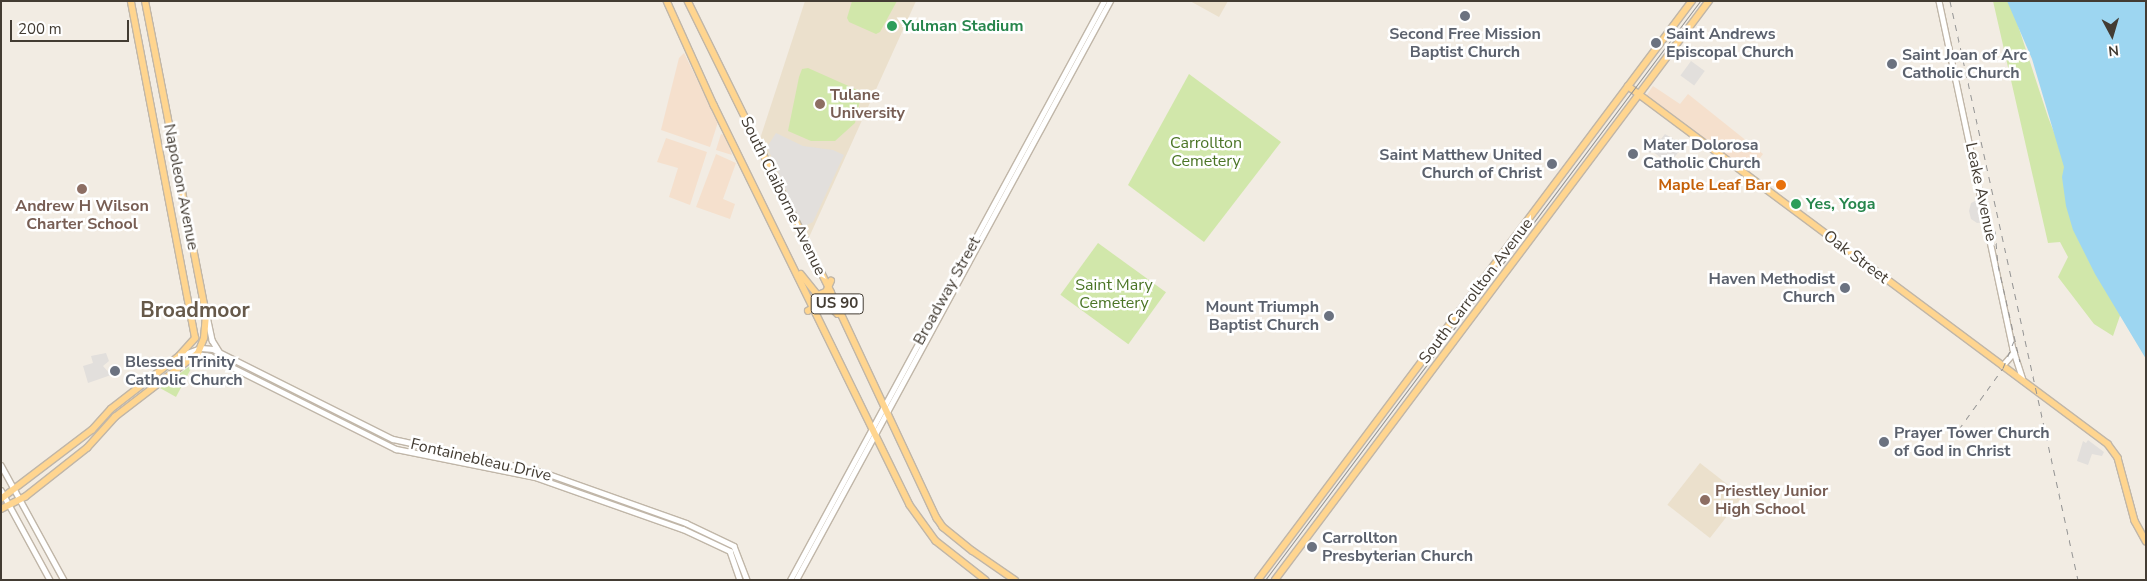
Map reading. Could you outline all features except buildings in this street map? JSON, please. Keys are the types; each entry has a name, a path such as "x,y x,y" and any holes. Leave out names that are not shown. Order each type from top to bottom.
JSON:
{"main road":[{"name":"Napoleon Avenue","path":"3,498 193,343 195,332 131,1"},
{"name":"Napoleon Avenue","path":"144,1 206,315 201,348"},
{"name":"South Claiborne Avenue","path":"667,1 785,249 811,309 910,505 929,534 986,580"},
{"name":"South Claiborne Avenue","path":"688,1 830,284 852,337 943,527 1015,580"},
{"name":"South Carrollton Avenue","path":"1258,580 1692,1"},
{"name":"South Carrollton Avenue","path":"1275,580 1709,1"},
{"name":"Oak Street","path":"1628,86 2002,367 2108,444 2118,458 2135,521 2146,541"},
{"path":"785,249 814,293 824,294 830,284"},
{"path":"811,309 823,302 829,303 852,337"},
{"path":"1,509 21,499 87,448 115,417 183,366 201,348"}],"street":[{"name":"Broadway Street","path":"796,580 1104,1"},
{"name":"Broadway Street","path":"886,408 1110,1"},
{"name":"Leake Avenue","path":"1939,1 2014,352 2024,383"},
{"path":"206,315 212,340 220,352"},
{"path":"179,356 201,348"},
{"name":"Fontainebleau Drive","path":"201,348 220,352 393,439 543,472 704,531 736,549 747,580"},
{"path":"2002,367 2014,352"},
{"name":"Fontainebleau Drive","path":"183,366 202,355 219,360 396,449 535,477 683,530 730,551 740,580"},
{"name":"Broadway Street","path":"790,580 874,432"},
{"path":"1,465 64,580"},
{"path":"1,490 3,498 10,505 50,580"}],"shaded area":[{"name":"Tulane University","path":"805,1 916,1 806,244 758,145"},
{"path":"1190,1 1228,1 1219,17"},
{"path":"684,53 718,122 710,147 661,130 679,58"},
{"path":"1691,61 1705,71 1694,86 1680,76"},
{"path":"1653,86 1680,104 1688,94 1763,154 1749,173 1646,96"},
{"path":"776,133 803,146 833,150 844,155 813,222 803,227 767,147"},
{"path":"721,134 725,135 732,155 716,150"},
{"path":"1665,134 1684,145 1669,164 1652,151 1650,153 1645,150 1655,137 1661,139"},
{"path":"666,138 707,152 690,205 669,197 678,168 657,162"},
{"path":"716,154 736,163 723,199 735,204 730,219 696,207"},
{"path":"1979,199 1984,222 1977,223 1971,219 1969,211 1971,203"},
{"path":"106,353 109,361 103,366 111,375 88,383 83,366 93,363 91,356"},
{"path":"2088,440 2104,452 2102,456 2092,454 2088,465 2077,461 2083,441 2086,443"},
{"name":"Priestley Junior High School","path":"1700,463 1743,496 1710,538 1667,505"}],"green space":[{"path":"852,1 897,1 880,32 876,34 849,22 847,18"},
{"path":"1993,1 2010,1 2048,117 2123,307 2113,336 2094,324 2058,277 2068,257 2060,242 2048,243"},
{"path":"808,68 862,92 855,123 835,141 811,141 788,131 799,77 802,69"},
{"name":"Carrollton Cemetery","path":"1189,74 1281,142 1204,242 1128,185"},
{"name":"Saint Mary Cemetery","path":"1098,243 1166,292 1128,344 1060,295"},
{"path":"194,363 176,397 160,388"}],"water":[{"path":"2007,1 2146,1 2146,359 2095,274 2073,230 2066,206 2062,177 2064,167 2032,59"}],"tram line":[{"path":"1265,580 1700,1"}],"railway":[{"path":"1950,1 2078,580"},
{"path":"1995,231 1998,265 2020,362"},
{"path":"1959,429 2003,368 2014,341"}],"place":[{"name":"Second Free Mission Baptist Church","path":"1465,16"},
{"name":"Yulman Stadium","path":"892,26"},
{"name":"Saint Andrews Episcopal Church","path":"1656,43"},
{"name":"Saint Joan of Arc Catholic Church","path":"1892,64"},
{"name":"Tulane University","path":"820,104"},
{"name":"Mater Dolorosa Catholic Church","path":"1633,154"},
{"name":"Saint Matthew United Church of Christ","path":"1552,164"},
{"name":"Maple Leaf Bar","path":"1781,185"},
{"name":"Andrew H Wilson Charter School","path":"82,189"},
{"name":"Yes, Yoga","path":"1796,204"},
{"name":"Haven Methodist Church","path":"1845,288"},
{"name":"Mount Triumph Baptist Church","path":"1329,316"},
{"name":"Blessed Trinity Catholic Church","path":"115,371"},
{"name":"Prayer Tower Church of God in Christ","path":"1884,442"},
{"name":"Priestley Junior High School","path":"1705,500"},
{"name":"Carrollton Presbyterian Church","path":"1312,547"}],"district":[{"name":"Broadmoor","path":"195,310"}]}
